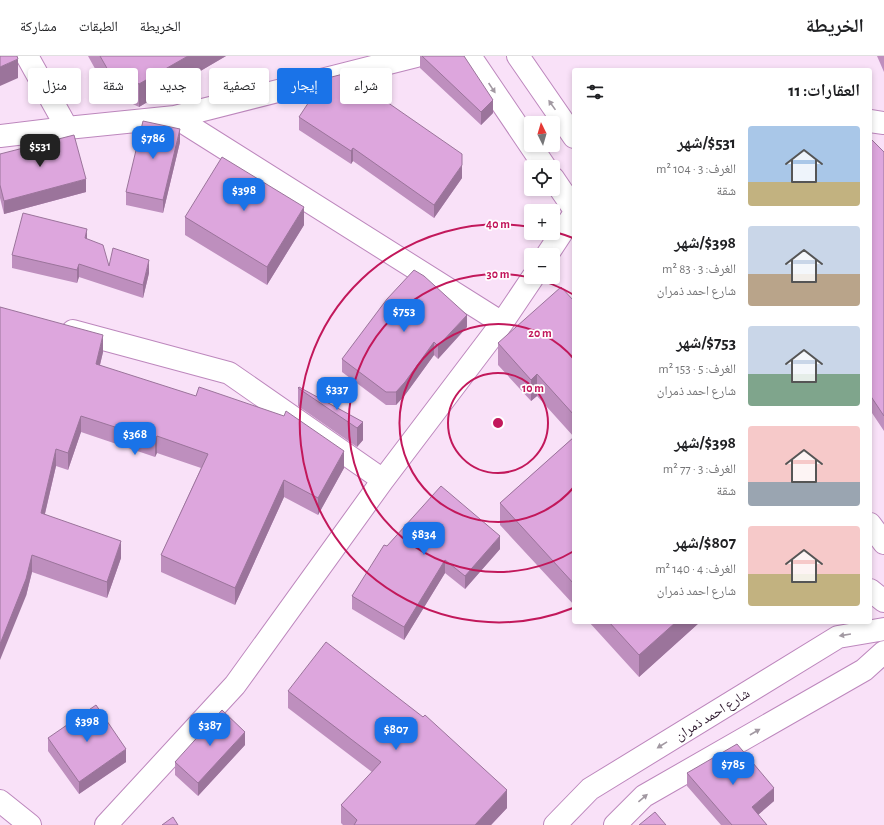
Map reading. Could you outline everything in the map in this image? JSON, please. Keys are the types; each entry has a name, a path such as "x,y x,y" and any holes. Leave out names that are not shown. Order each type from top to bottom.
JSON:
{"street":[{"path":"27,56 67,128"},
{"path":"0,136 175,118 416,56"},
{"path":"470,56 540,160"},
{"path":"518,56 572,134"},
{"path":"175,118 502,323"},
{"path":"872,121 884,123"},
{"path":"560,188 572,206"},
{"path":"552,248 572,217"},
{"path":"106,825 235,685 383,480 502,323 527,284"},
{"path":"53,326 229,373 383,480"},
{"path":"872,527 884,542"},
{"path":"872,592 884,601"},
{"name":"شارع احمد ذمران","path":"555,825 590,790 838,636 884,630"},
{"path":"615,825 644,796 864,670 884,652"},
{"path":"0,801 30,825"}],"building":[{"path":"0,56 17,56 18,59 0,67"},
{"path":"100,56 188,56 167,68 146,68 146,80 139,84 138,68 107,68"},
{"path":"422,56 464,56 493,100 481,112"},
{"path":"340,75 340,104 390,104 462,154 462,165 434,205 353,148 351,151 299,117 308,104 332,104 332,77"},
{"path":"143,121 180,129 163,200 126,192"},
{"path":"74,135 86,179 4,201 0,185 0,154"},
{"path":"872,140 884,152 884,416 872,398"},
{"path":"222,157 304,207 267,267 185,217"},
{"path":"23,213 87,229 85,238 103,245 109,266 113,248 149,260 143,285 79,264 77,270 12,255"},
{"path":"414,270 424,276 467,315 438,346 434,342 396,392 386,392 342,359 387,299"},
{"path":"561,287 572,299 572,413 537,374 531,380 498,343"},
{"path":"0,307 103,335 96,364 196,396 199,387 284,416 286,411 344,451 318,498 284,480 235,588 161,555 208,454 157,436 155,440 81,416 68,453 56,449 41,513 121,541 107,582 32,555 26,579 0,644"},
{"path":"299,387 363,422 357,428 298,388"},
{"path":"572,439 572,582 500,503"},
{"path":"441,486 500,536 465,576 445,560 404,627 352,596 384,545 387,546"},
{"path":"611,624 674,624 639,655"},
{"path":"326,642 423,717 425,715 507,790 475,825 354,825 357,820 341,805 381,762 288,691"},
{"path":"96,705 126,749 79,782 48,738"},
{"path":"222,710 245,732 198,783 175,762"},
{"path":"737,744 774,788 752,807 767,825 732,825 687,773"},
{"path":"655,812 666,825 639,825"},
{"path":"173,817 178,825 162,825"}]}
